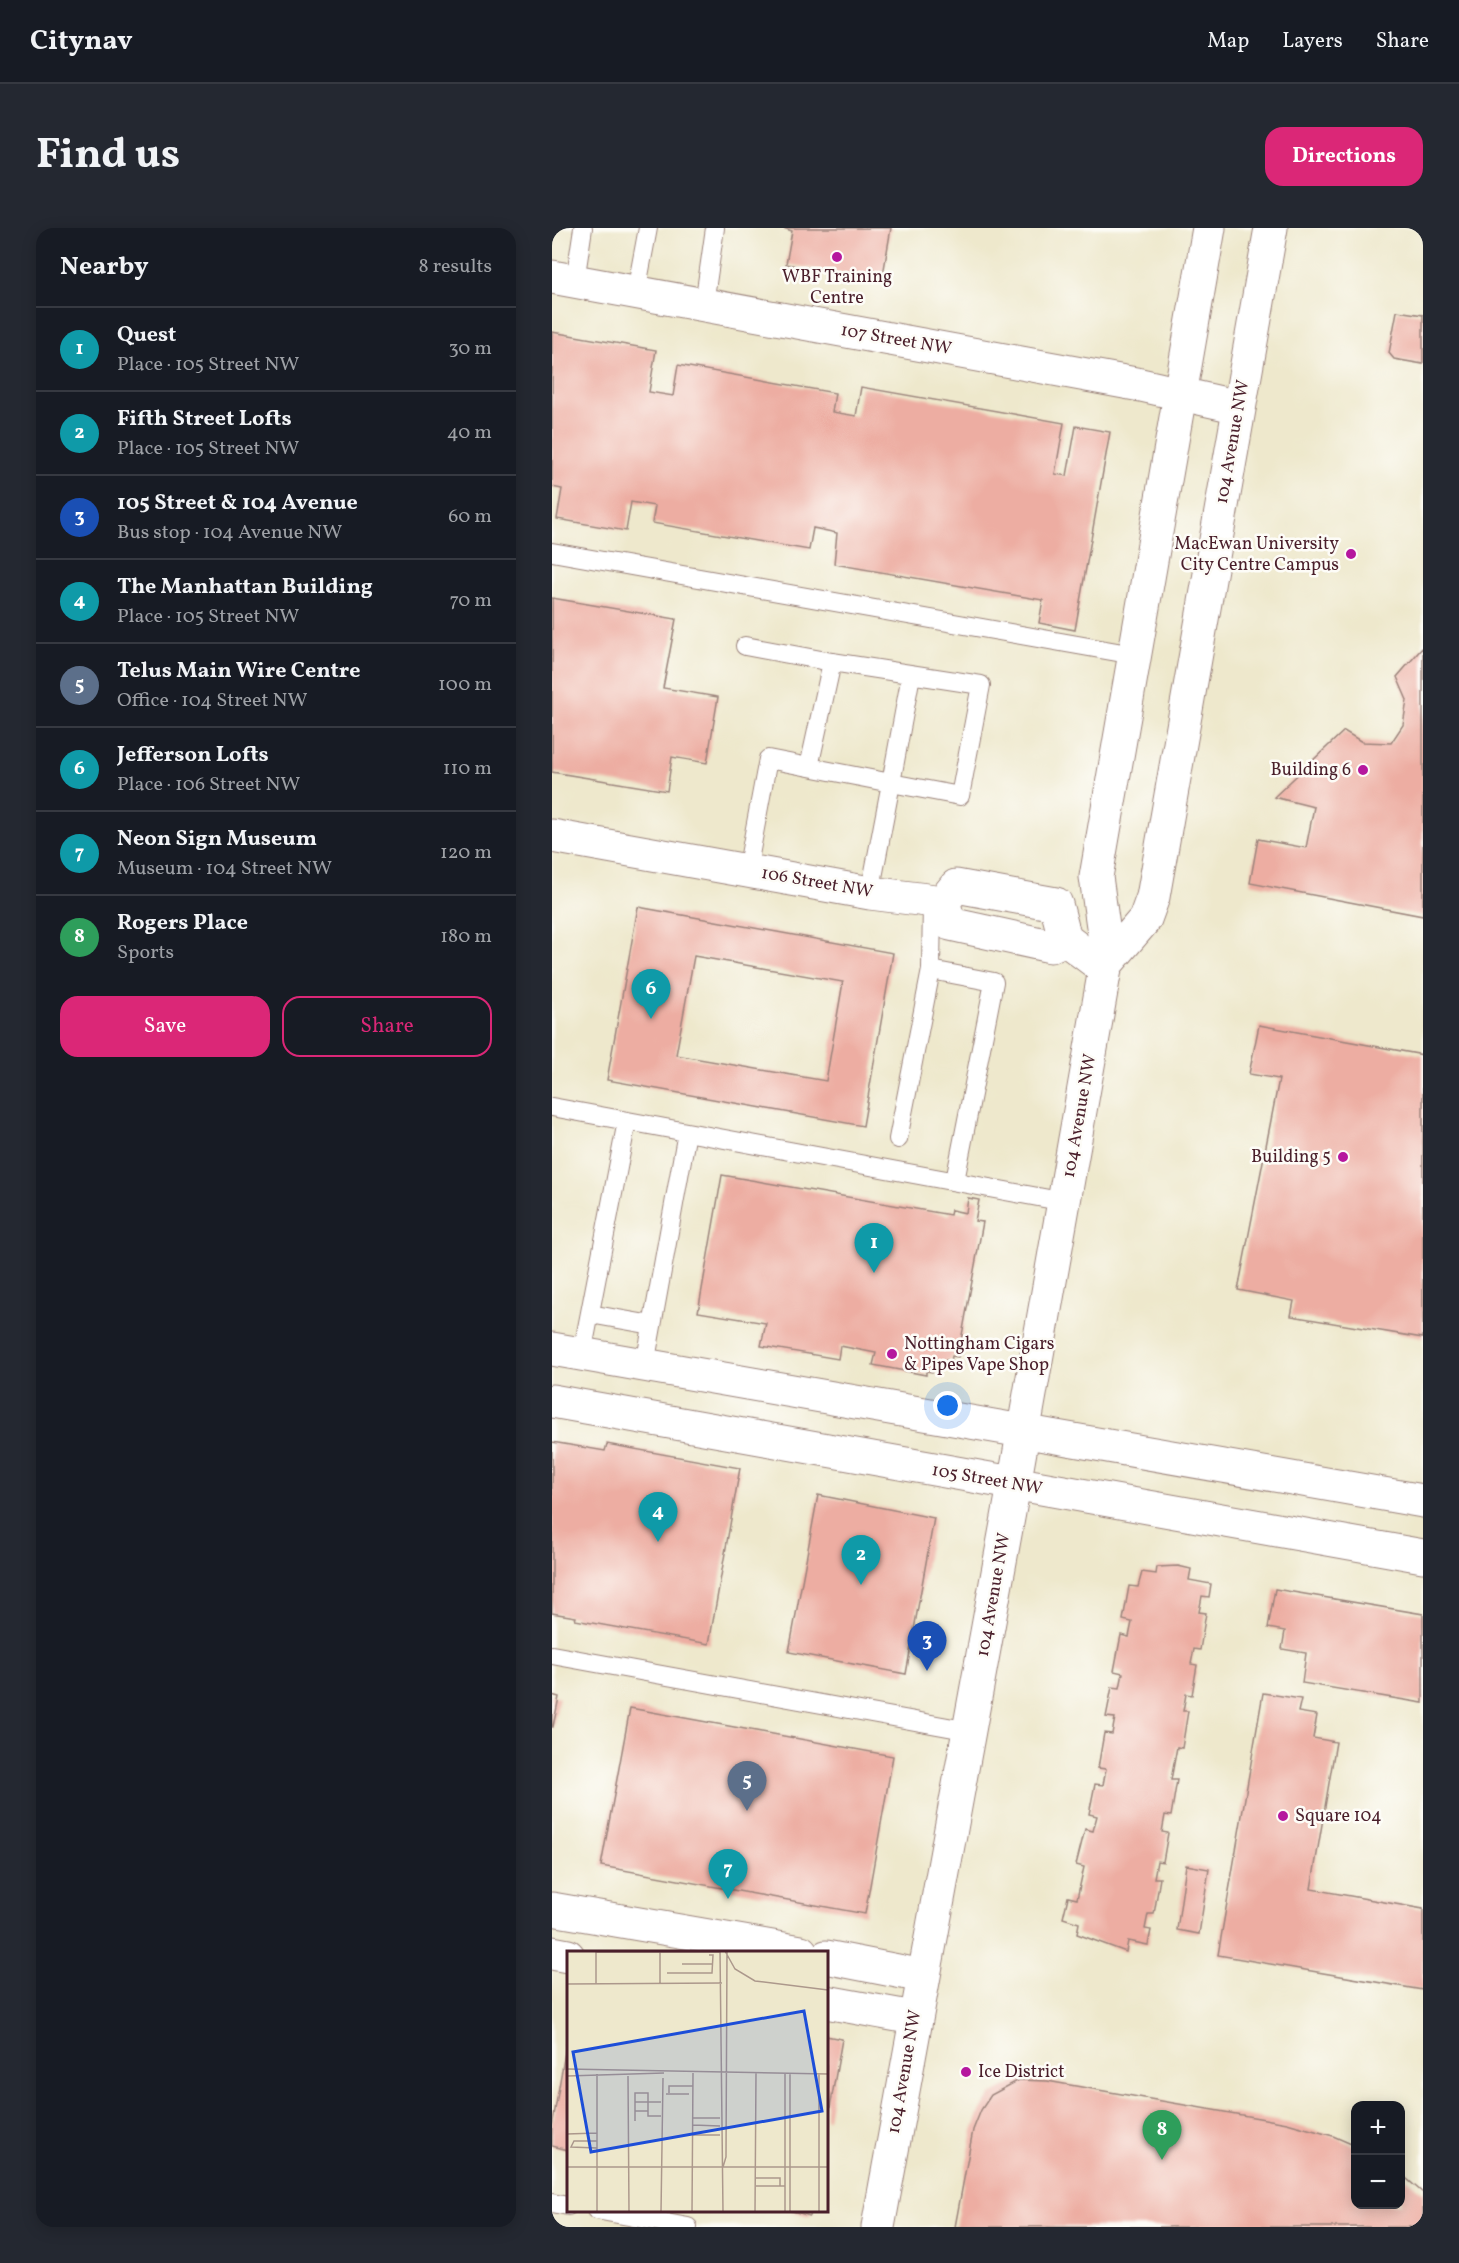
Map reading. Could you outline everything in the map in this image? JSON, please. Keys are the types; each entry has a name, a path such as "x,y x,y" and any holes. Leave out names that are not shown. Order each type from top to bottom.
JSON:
{"street":[{"name":"104 Avenue NW","path":"878,2227 970,1731 1107,965 1096,877 1209,228"},
{"name":"104 Avenue NW","path":"1107,965 1145,919 1153,897 1271,228"},
{"name":"107 Street NW","path":"563,279 1181,394 1239,407"},
{"name":"106 Street NW","path":"552,836 870,893 937,902"},
{"path":"937,902 950,924 1050,946 1065,939 1107,965"},
{"path":"567,1351 1423,1501"},
{"name":"105 Street NW","path":"552,1401 1423,1556"},
{"path":"552,1909 790,1951"},
{"path":"552,1953 567,1956"},
{"path":"828,1957 923,1976"},
{"path":"828,2002 915,2018"}],"lane":[{"path":"563,279 583,228"},
{"path":"636,292 648,228"},
{"path":"704,304 715,228"},
{"path":"552,552 1134,655"},
{"path":"745,646 981,685 960,796 768,759 747,871"},
{"path":"809,767 832,662"},
{"path":"870,893 911,675"},
{"path":"898,1139 931,970 937,902"},
{"path":"931,970 994,982 955,1181"},
{"path":"552,1107 1065,1202"},
{"path":"567,1351 590,1314 627,1121"},
{"path":"645,1365 687,1132"},
{"path":"590,1314 652,1325"},
{"path":"552,1655 970,1731"},
{"path":"552,2203 567,2206"},
{"path":"602,2212 688,2227"}],"building":[{"name":"WBF Training Centre","path":"783,228 891,228 882,281 786,264 792,231"},
{"path":"1397,311 1423,315 1423,364 1394,359 1389,353"},
{"path":"552,332 656,350 649,392 673,396 678,365 835,393 832,412 856,416 861,387 1064,423 1055,474 1067,476 1076,426 1110,432 1075,630 1039,623 1043,600 834,564 837,533 813,528 809,550 652,523 655,506 631,502 626,531 557,519 562,489 552,487"},
{"path":"552,598 676,619 663,688 718,697 707,763 672,757 667,791 552,772"},
{"name":"Building 6","path":"1423,647 1423,916 1250,883 1258,839 1306,848 1314,807 1274,797 1344,731 1362,742 1391,743 1403,725 1407,700 1397,677"},
{"path":"638,907 893,953 863,1126 607,1080","holes":["694,956 843,982 826,1081 676,1055"]},
{"name":"Building 5","path":"1259,1025 1423,1055 1423,1338 1291,1316 1294,1301 1238,1290 1279,1079 1249,1074"},
{"path":"722,1175 950,1215 951,1210 966,1213 968,1198 979,1200 975,1221 983,1222 958,1357 952,1356 951,1361 946,1360 945,1364 939,1364 938,1368 934,1367 933,1372 926,1371 926,1375 873,1365 876,1353 840,1346 838,1359 761,1346 766,1323 698,1312"},
{"path":"552,1442 605,1451 607,1444 740,1468 709,1644 575,1620 576,1617 552,1613"},
{"path":"818,1495 934,1518 906,1674 789,1652"},
{"path":"1178,1566 1191,1569 1189,1580 1211,1584 1209,1597 1202,1596 1199,1612 1206,1613 1200,1650 1194,1649 1191,1664 1197,1665 1192,1695 1186,1694 1183,1711 1188,1711 1182,1748 1177,1747 1171,1780 1177,1780 1171,1816 1165,1815 1162,1832 1168,1833 1163,1862 1157,1861 1154,1878 1160,1878 1154,1914 1148,1914 1145,1929 1151,1930 1148,1945 1128,1941 1126,1952 1077,1934 1079,1923 1063,1918 1068,1897 1077,1899 1084,1867 1076,1865 1085,1829 1093,1831 1097,1816 1089,1814 1095,1784 1103,1785 1106,1769 1098,1768 1104,1733 1112,1734 1115,1718 1106,1717 1112,1687 1120,1688 1123,1673 1114,1671 1121,1635 1129,1637 1132,1622 1123,1620 1129,1586 1138,1587 1142,1572 1156,1574 1157,1567"},
{"path":"1275,1589 1423,1614 1423,1703 1302,1683 1306,1653 1282,1649 1285,1631 1268,1628"},
{"name":"Square 104","path":"1263,1693 1301,1699 1298,1712 1317,1715 1313,1738 1336,1742 1311,1889 1423,1909 1423,1990 1218,1955"},
{"path":"552,1695 559,1697 553,1727 552,1727"},
{"path":"630,1708 893,1756 865,1914 601,1866"},
{"path":"1186,1865 1209,1869 1199,1934 1177,1930"},
{"path":"828,2036 842,2039 828,2119"},
{"path":"567,2041 567,2150 552,2146 552,2127"},
{"path":"1019,2080 1047,2081 1287,2123 1333,2136 1351,2144 1351,2209 1405,2209 1405,2177 1423,2193 1423,2227 955,2227 973,2130 981,2110 991,2095"},
{"path":"796,2212 811,2212 810,2216"}],"place":[{"name":"WBF Training Centre","path":"837,257"},
{"name":"MacEwan University City Centre Campus","path":"1351,554"},
{"name":"Building 6","path":"1363,770"},
{"name":"Jefferson Lofts","path":"651,1019"},
{"name":"Building 5","path":"1343,1157"},
{"name":"Quest","path":"874,1273"},
{"name":"Nottingham Cigars & Pipes Vape Shop","path":"892,1354"},
{"name":"The Manhattan Building","path":"658,1542"},
{"name":"Fifth Street Lofts","path":"861,1585"},
{"name":"105 Street & 104 Avenue","path":"927,1671"},
{"name":"Telus Main Wire Centre","path":"747,1811"},
{"name":"Square 104","path":"1283,1816"},
{"name":"Neon Sign Museum","path":"728,1899"},
{"name":"Ice District","path":"966,2072"},
{"name":"Rogers Place","path":"1162,2160"}]}
